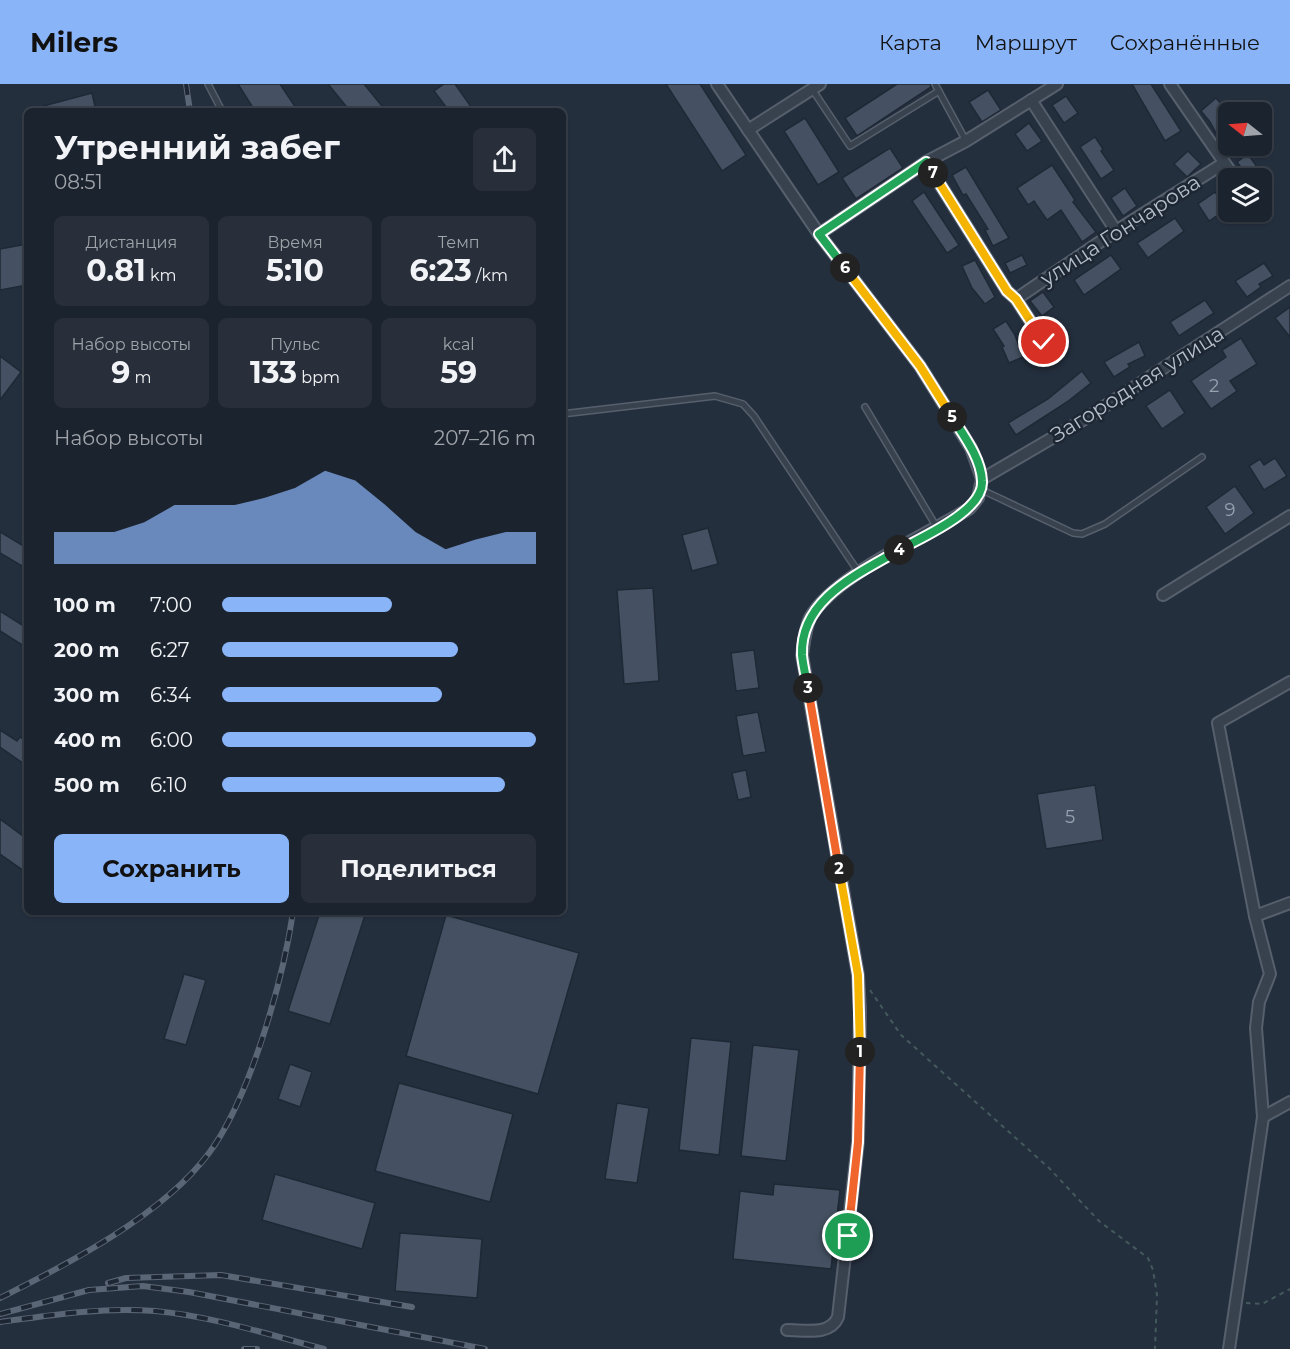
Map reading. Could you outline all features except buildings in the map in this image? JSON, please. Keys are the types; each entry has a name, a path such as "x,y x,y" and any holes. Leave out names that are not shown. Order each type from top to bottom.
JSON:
{"street":[{"path":"717,84 819,234 920,366 971,448 982,484"},
{"path":"819,234 926,162 966,141 1057,84"},
{"path":"1170,84 1228,168"},
{"path":"748,130 816,87"},
{"path":"1031,100 1116,231"},
{"path":"926,162 1007,291 1016,299 1044,342"},
{"name":"улица Гончарова","path":"1016,299 1116,231 1224,163"},
{"name":"Загородная улица","path":"787,1330 828,1330 835,1325 838,1317 858,1142 860,1045 858,975 802,655 809,620 832,591 970,508 982,484 1290,286"},
{"path":"1162,595 1290,516"},
{"path":"1229,1349 1263,1118 1256,1028 1259,1002 1270,974 1255,916 1218,723 1290,682"},
{"path":"1255,916 1290,903"},
{"path":"1263,1118 1290,1102"}],"lane":[{"path":"208,84 220,108"},
{"path":"935,84 966,141"},
{"path":"816,87 850,146 939,91"},
{"path":"566,414 715,396 743,404 754,416 859,573"},
{"path":"865,407 937,528"},
{"path":"982,484 1073,533 1082,534 1105,524 1202,457"}],"path":[{"path":"858,975 901,1035 1049,1168 1099,1221 1148,1258 1153,1270 1157,1295 1155,1349"},
{"path":"1237,1300 1254,1305 1262,1304 1290,1289"}],"railway":[{"path":"186,84 190,108"},
{"path":"0,1298 84,1254 141,1217 190,1176 209,1153 238,1102 263,1037 281,971 292,915"},
{"path":"108,1283 126,1278 221,1275 412,1307"},
{"path":"0,1314 89,1290 143,1286 189,1292 485,1349"},
{"path":"0,1322 97,1311 155,1311 219,1322 324,1349"},
{"path":"244,1349 257,1349"}],"route":[{"path":"848,1236 858,1142 860,1068 858,975 802,655 805,635 809,620 832,591 970,508 982,490 982,479 971,448 920,366 819,234 926,162 1007,291 1016,299 1044,342"}]}
